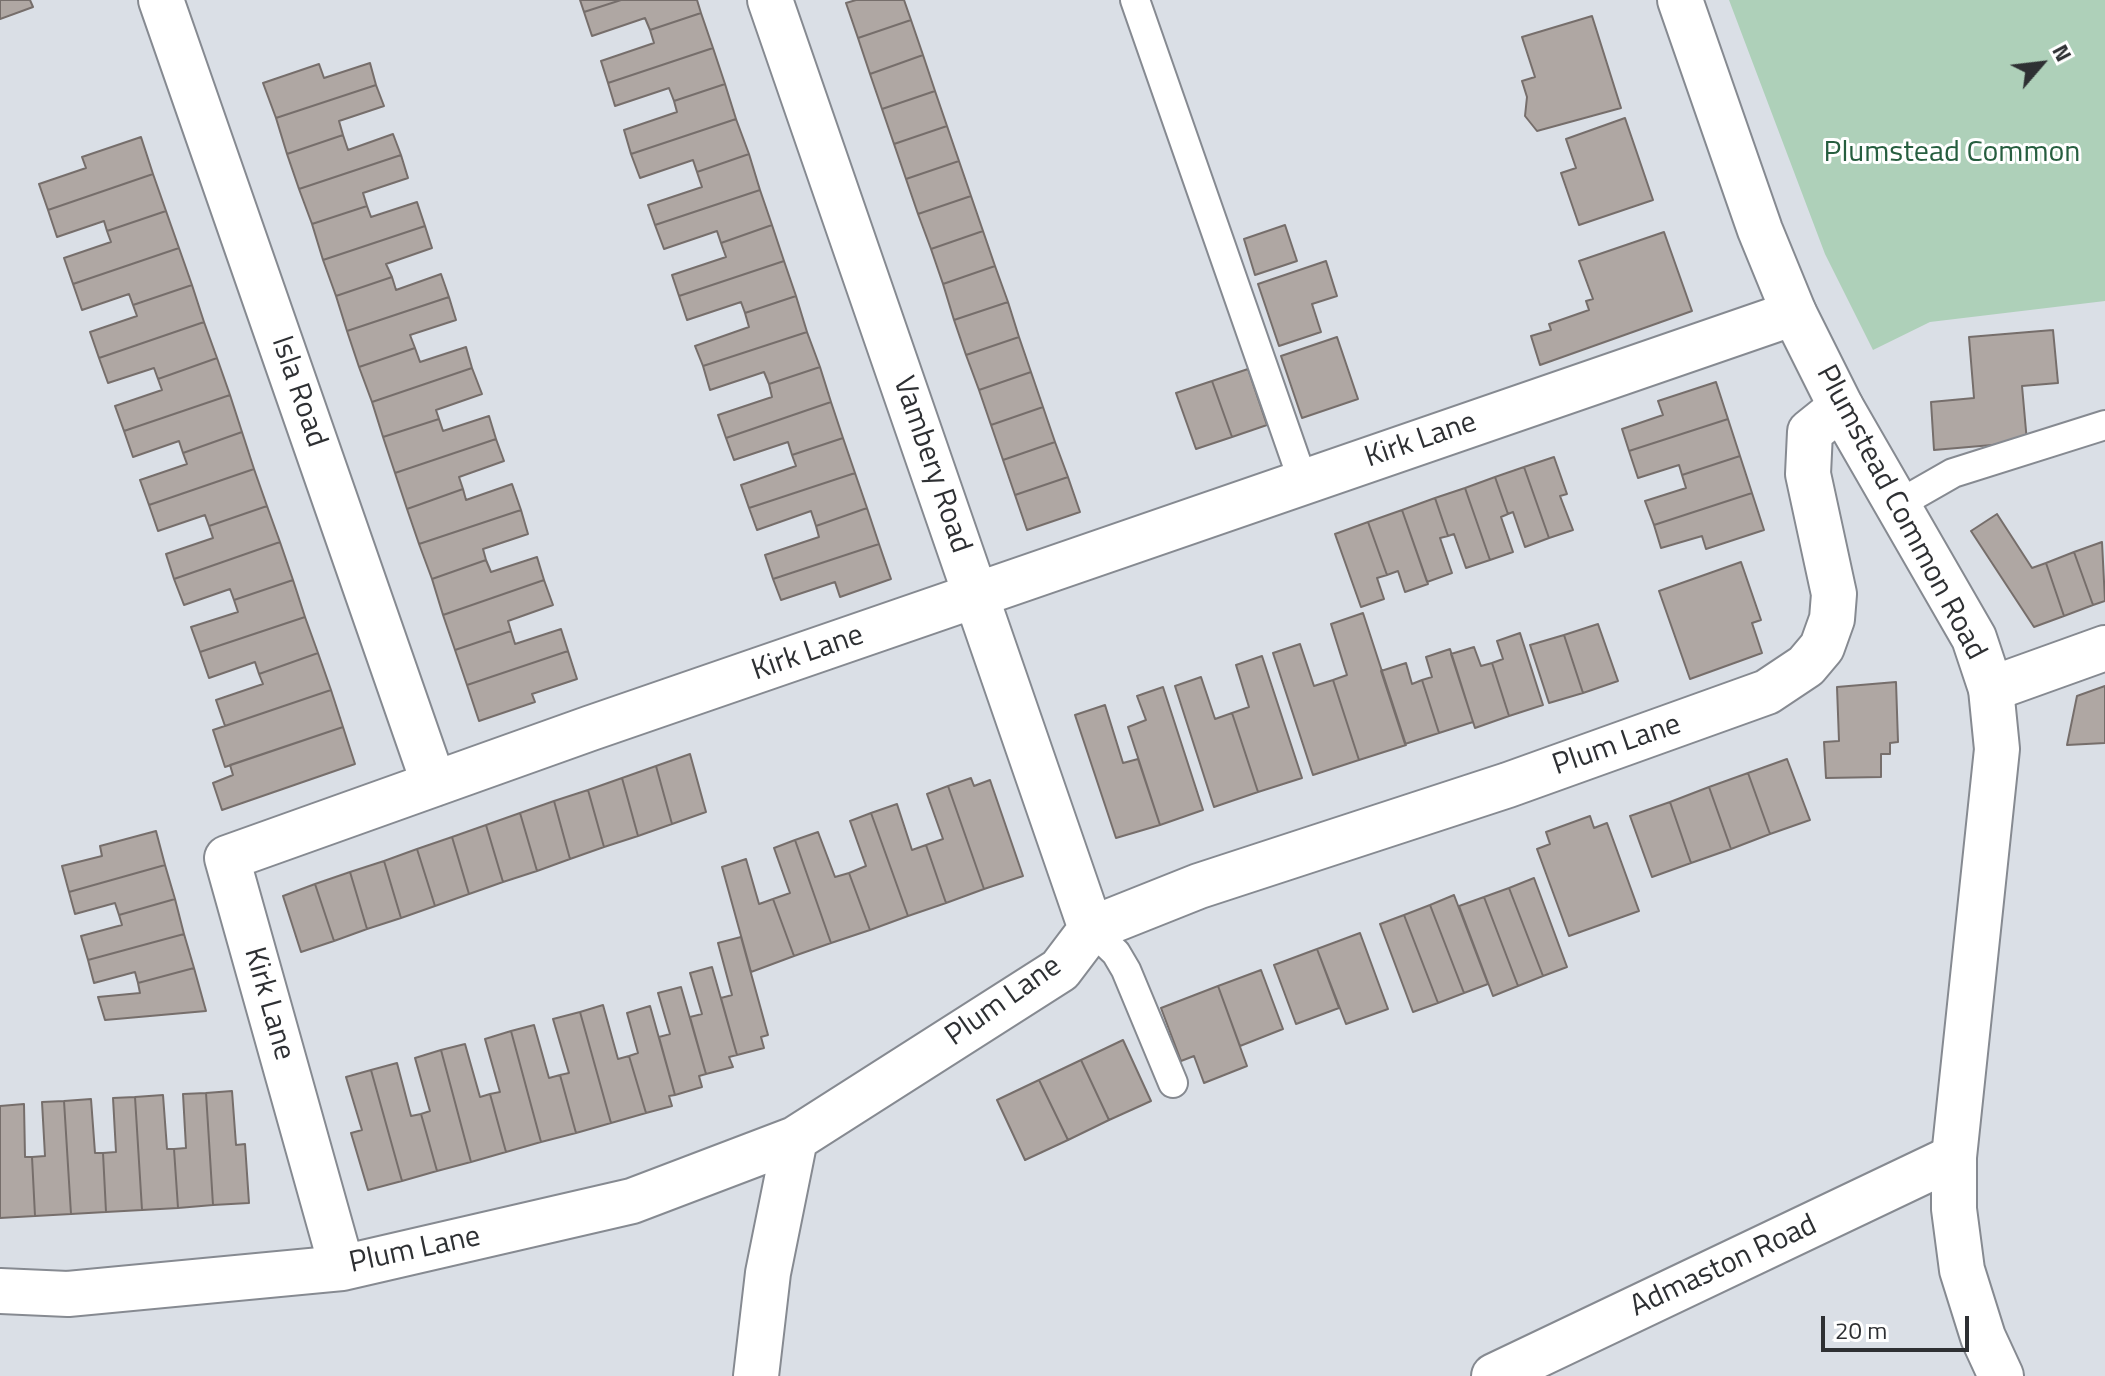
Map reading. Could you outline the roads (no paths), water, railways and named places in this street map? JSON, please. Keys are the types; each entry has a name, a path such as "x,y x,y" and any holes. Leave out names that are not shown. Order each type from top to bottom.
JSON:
{"street":[{"name":"Isla Road","path":"161,0 434,784"},
{"name":"Vambery Road","path":"770,0 1091,929"},
{"name":"Plumstead Common Road","path":"1680,0 1760,230 1794,313 1841,407 1974,638 1991,689 1997,749 1954,1157 1954,1209 1962,1270 1983,1337 2001,1376"},
{"name":"Kirk Lane","path":"342,1268 227,858 1303,481 1794,313"},
{"name":"Plum Lane","path":"0,1291 68,1294 342,1268 632,1201 795,1139 1060,970 1091,929 1199,886 1725,709 1767,692 1806,666 1822,647 1832,619 1834,594 1808,474 1810,432 1841,407"},
{"path":"1991,689 2105,648"},
{"path":"756,1376 768,1273 795,1139"},
{"name":"Admaston Road","path":"1494,1376 1954,1157"}],"lane":[{"path":"1135,0 1303,481"},
{"path":"1897,505 1953,473 2105,425"},
{"path":"1091,929 1116,953 1126,970 1173,1083"}],"park label":[{"name":"Plumstead Common","path":"1952,154"}]}
